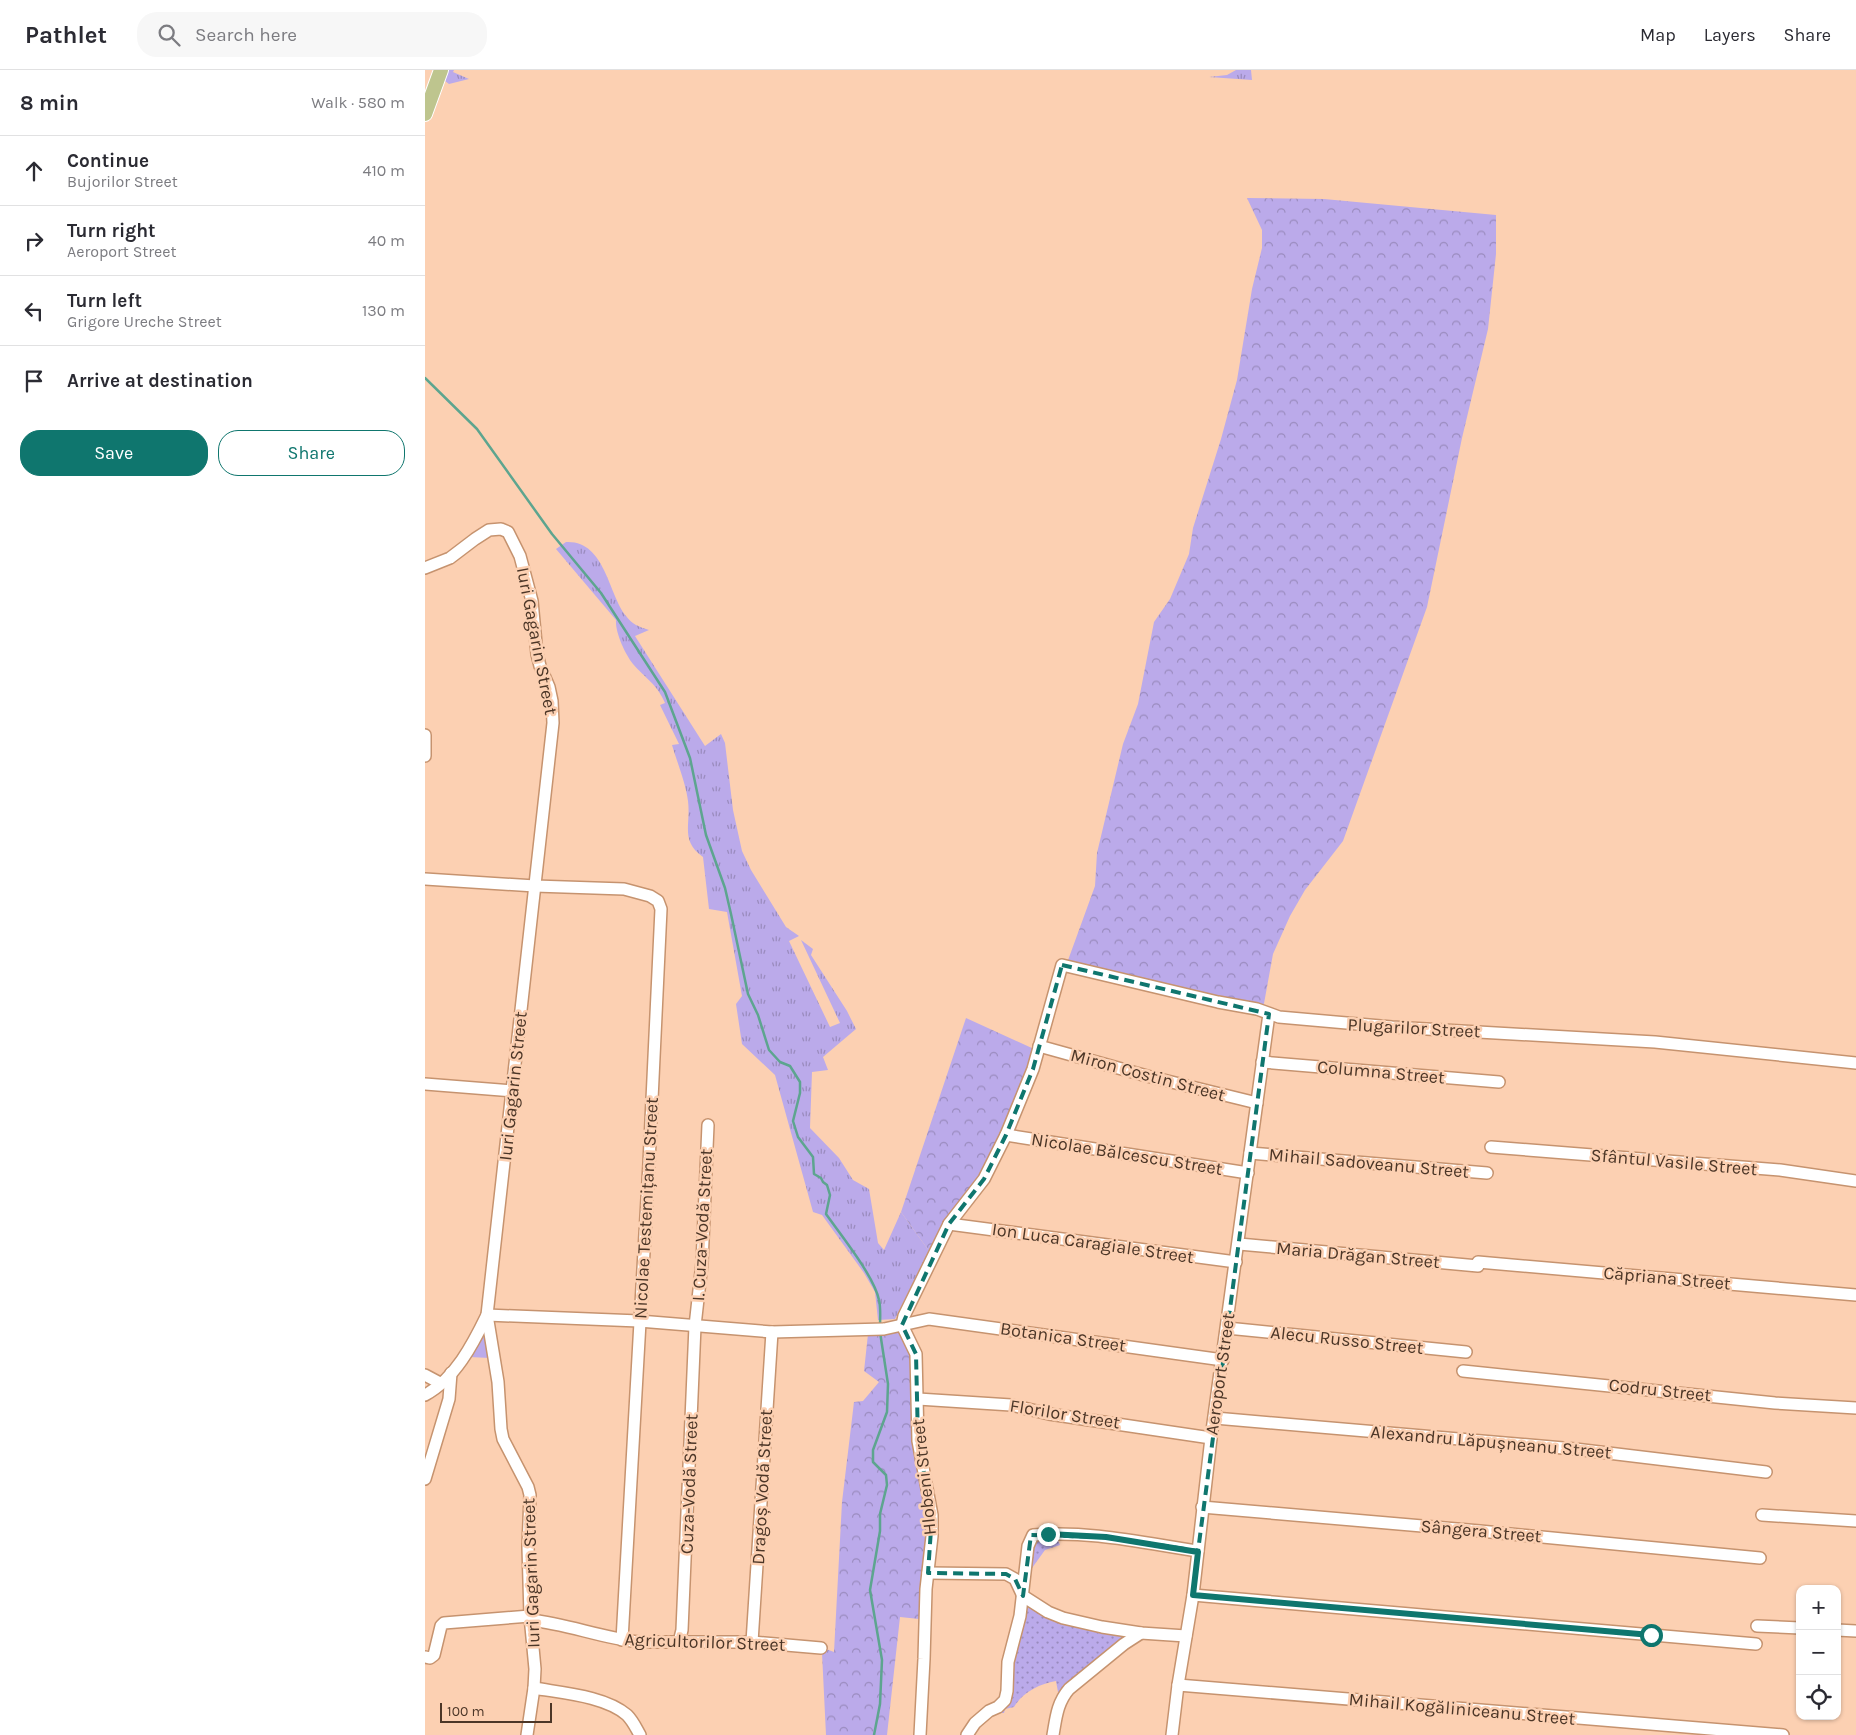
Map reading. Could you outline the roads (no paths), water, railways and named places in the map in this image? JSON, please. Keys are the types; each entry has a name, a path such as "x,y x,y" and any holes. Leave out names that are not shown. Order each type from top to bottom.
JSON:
{"main road":[{"path":"425,114 441,70"}],"street":[{"name":"Iuri Gagarin Street","path":"425,568 450,558 489,530 501,529 508,532 520,556 531,601 540,666 549,687 552,702 553,723 487,1315 498,1382 503,1438 528,1487 529,1495 530,1618 535,1669 527,1735"},
{"path":"425,735 425,756"},
{"name":"Nicolae Testemițanu Street","path":"425,879 624,889 650,896 657,901 661,909 649,1164 622,1640"},
{"name":"Plugarilor Street","path":"1039,1046 1062,965 1218,1002 1257,1009 1279,1017 1392,1027 1655,1042 1856,1063"},
{"name":"Aeroport Street","path":"1172,1735 1193,1595 1211,1438 1269,1014"},
{"path":"902,1325 904,1316 949,1224 984,1179 1006,1135 1033,1069 1039,1046"},
{"name":"Miron Costin Street","path":"1039,1046 1147,1076 1257,1103"},
{"name":"Columna Street","path":"1263,1062 1499,1082"},
{"path":"425,1084 513,1091"},
{"name":"I. Cuza-Vodă Street","path":"695,1326 702,1263 708,1125"},
{"name":"Nicolae Bălcescu Street","path":"1006,1135 1248,1173"},
{"name":"Sfântul Vasile Street","path":"1491,1147 1780,1170 1856,1181"},
{"name":"Mihail Sadoveanu Street","path":"1251,1153 1487,1173"},
{"name":"Ion Luca Caragiale Street","path":"949,1224 1236,1262"},
{"name":"Maria Drăgan Street","path":"1239,1244 1478,1264"},
{"name":"Căpriana Street","path":"1478,1264 1856,1295"},
{"path":"425,1395 451,1373 474,1343 487,1315"},
{"name":"Botanica Street","path":"487,1315 639,1322 771,1332 880,1329 929,1319 1223,1360"},
{"name":"Hlobeni Street","path":"902,1325 916,1354 918,1441 932,1515 932,1536 926,1589 920,1735"},
{"name":"Cuza-Vodă Street","path":"679,1642 683,1620 695,1326"},
{"name":"Alecu Russo Street","path":"1227,1328 1466,1352"},
{"name":"Dragoș Vodă Street","path":"752,1642 771,1332"},
{"name":"Codru Street","path":"1463,1370 1775,1403 1856,1408"},
{"path":"425,1479 449,1399 451,1373"},
{"path":"425,1375 440,1383"},
{"name":"Florilor Street","path":"918,1399 1011,1405 1049,1414 1211,1438"},
{"name":"Alexandru Lăpușneanu Street","path":"1215,1418 1575,1449 1766,1472"},
{"name":"Sângera Street","path":"1203,1507 1760,1558"},
{"path":"1762,1515 1856,1521"},
{"path":"967,1735 975,1723 1005,1700 1008,1662 1020,1616 1027,1554 1033,1535 1074,1534 1106,1537 1198,1552"},
{"path":"928,1572 1006,1574 1015,1579 1023,1596 1048,1612 1063,1618 1141,1633 1186,1636"},
{"path":"1193,1595 1756,1644"},
{"name":"Agricultorilor Street","path":"425,1657 430,1658 434,1655 441,1626 444,1623 530,1618 622,1640 752,1642 821,1648"},
{"path":"1757,1626 1796,1628"},
{"path":"1841,1630 1856,1631"},
{"path":"1053,1735 1057,1707 1069,1689 1124,1644 1141,1633"},
{"name":"Mihail Kogăliniceanu Street","path":"1178,1685 1783,1735"},
{"path":"534,1688 605,1703 628,1716 635,1724 639,1735"}],"waterway":[{"path":"425,378 477,429 552,534 601,593 665,692 690,758 706,835 725,888 748,994 758,1015 769,1050 780,1062 790,1066 800,1082 800,1093 793,1121 798,1137 813,1157 814,1174 827,1185 830,1195 826,1214 856,1256 876,1290 880,1306 880,1327"},
{"path":"874,1735 880,1704 882,1660 870,1590 880,1531 880,1514 887,1485 886,1475 873,1462 873,1450 887,1412 888,1384 880,1332"}]}
